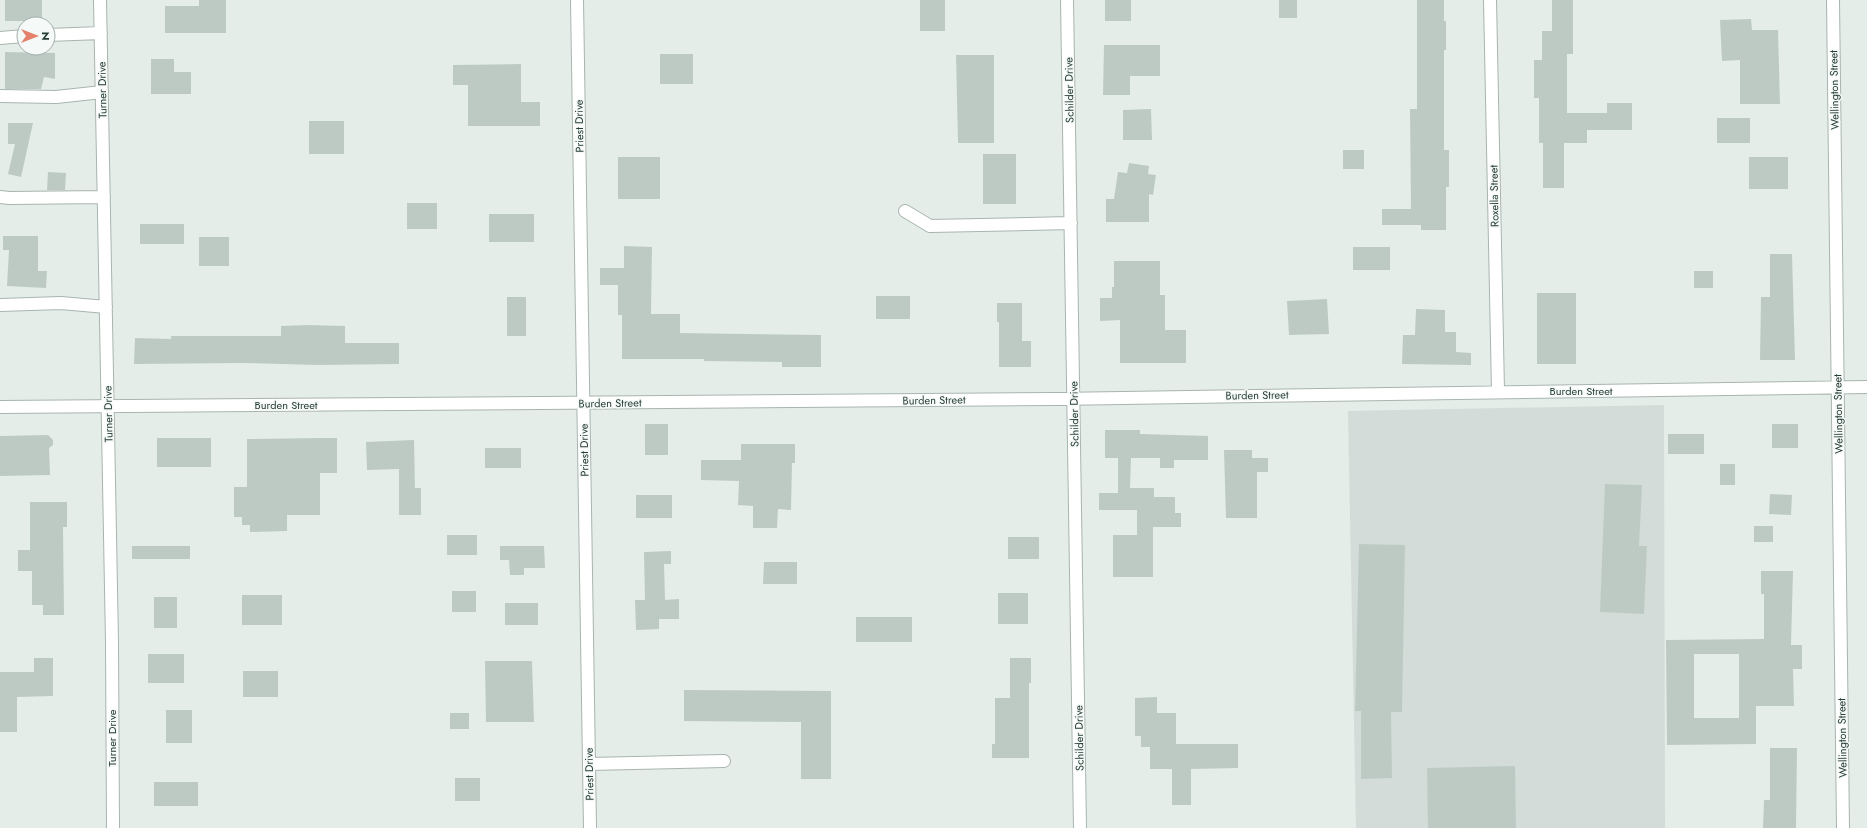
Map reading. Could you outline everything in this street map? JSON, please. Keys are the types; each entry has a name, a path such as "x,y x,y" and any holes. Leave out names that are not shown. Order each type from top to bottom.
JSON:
{"street":[{"name":"Turner Drive","path":"100,0 108,406 113,828"},
{"name":"Priest Drive","path":"577,0 590,828"},
{"name":"Schilder Drive","path":"1068,0 1080,828"},
{"name":"Roxella Street","path":"1490,0 1498,391"},
{"name":"Wellington Street","path":"1833,0 1843,828"},
{"path":"56,35 101,33"},
{"path":"0,38 16,37"},
{"path":"0,96 56,97 102,92"},
{"path":"0,197 104,196"},
{"path":"905,211 930,226 1071,223"},
{"path":"0,305 61,303 106,307"},
{"name":"Burden Street","path":"0,407 1074,398 1867,387"},
{"path":"589,764 724,761"}],"shaded area":[{"path":"1664,405 1665,828 1356,828 1348,411"}],"building":[{"path":"5,0 42,0 42,16 16,16 16,21 5,21"},
{"path":"199,0 226,0 226,33 165,33 165,6 199,6"},
{"path":"920,0 945,0 945,31 920,31"},
{"path":"1105,0 1131,0 1131,21 1105,21"},
{"path":"1279,0 1297,0 1297,18 1279,18"},
{"path":"1417,0 1444,0 1446,50 1444,50 1444,150 1449,150 1449,187 1446,187 1446,230 1421,230 1421,225 1382,225 1382,209 1411,209 1410,109 1417,109"},
{"path":"1552,0 1573,0 1573,54 1567,54 1567,113 1607,113 1607,103 1632,103 1632,130 1587,130 1587,143 1564,143 1564,188 1543,188 1543,143 1539,143 1539,98 1534,98 1534,60 1542,60 1542,31 1552,31"},
{"path":"1751,19 1752,30 1778,30 1780,104 1740,104 1740,60 1722,61 1720,20"},
{"path":"1104,45 1160,45 1160,76 1130,76 1130,95 1103,95"},
{"path":"5,52 16,52 16,56 55,56 55,79 44,77 41,89 5,89"},
{"path":"660,54 693,54 693,84 660,84"},
{"path":"956,55 994,55 994,143 958,143"},
{"path":"151,59 174,59 174,72 191,72 191,94 151,94"},
{"path":"521,64 521,102 540,102 540,126 468,126 468,85 453,85 453,65"},
{"path":"1151,109 1152,140 1123,140 1123,110"},
{"path":"1717,118 1750,118 1750,143 1717,143"},
{"path":"309,121 344,121 344,154 309,154"},
{"path":"8,123 33,123 21,177 8,174 15,144 8,144"},
{"path":"1343,150 1364,150 1364,169 1343,169"},
{"path":"983,154 1016,154 1016,204 983,204"},
{"path":"618,157 660,157 660,199 618,199"},
{"path":"1749,157 1788,157 1788,189 1749,189"},
{"path":"1129,163 1149,166 1148,174 1156,175 1153,195 1149,194 1149,222 1106,222 1106,199 1114,199 1118,172 1127,173"},
{"path":"48,172 66,173 65,190 47,190"},
{"path":"407,203 437,203 437,229 407,229"},
{"path":"489,214 534,214 534,242 489,242"},
{"path":"140,224 184,224 184,244 140,244"},
{"path":"3,236 38,236 38,271 47,271 46,288 7,286 9,250 3,250"},
{"path":"199,237 229,237 229,266 199,266"},
{"path":"624,246 652,247 651,314 680,314 680,333 821,335 821,367 782,367 782,362 704,361 704,359 622,359 622,315 618,315 618,285 600,285 600,268 624,268"},
{"path":"1353,247 1390,247 1390,270 1353,270"},
{"path":"1770,254 1792,254 1795,360 1760,360 1761,297 1770,297"},
{"path":"1114,261 1160,261 1160,295 1165,295 1165,330 1186,330 1186,363 1120,363 1120,320 1100,321 1100,298 1112,298 1112,287 1114,287"},
{"path":"1694,271 1713,271 1713,288 1694,288"},
{"path":"1537,293 1576,293 1576,364 1537,364"},
{"path":"876,296 910,296 910,319 876,319"},
{"path":"507,297 526,297 526,336 507,336"},
{"path":"1327,299 1329,334 1289,335 1287,301"},
{"path":"997,303 1022,303 1022,341 1031,341 1031,367 999,367 999,322 997,322"},
{"path":"1416,309 1445,310 1445,332 1456,332 1456,352 1471,353 1471,365 1402,364 1403,335 1415,335"},
{"path":"281,326 345,326 345,343 399,343 399,364 134,364 135,338 171,339 171,336 281,336"},
{"path":"645,424 668,424 668,455 645,455"},
{"path":"1772,424 1798,424 1798,448 1772,448"},
{"path":"1105,430 1140,430 1140,434 1208,436 1208,460 1174,460 1174,468 1160,468 1160,458 1131,458 1130,488 1154,488 1154,497 1175,497 1175,513 1181,513 1181,527 1153,527 1153,577 1113,577 1113,535 1137,535 1137,510 1099,510 1099,493 1118,493 1118,458 1105,458"},
{"path":"1668,434 1704,434 1704,454 1668,454"},
{"path":"48,435 53,440 53,445 49,448 50,475 0,476 0,436"},
{"path":"157,438 211,438 211,467 157,467"},
{"path":"337,438 337,473 320,473 320,515 287,515 287,531 250,532 250,525 242,525 242,517 234,517 234,487 247,487 247,439"},
{"path":"414,440 415,488 421,488 421,515 399,515 399,469 367,470 366,442"},
{"path":"741,444 795,444 795,463 792,463 791,510 778,509 777,528 753,528 753,506 738,505 739,481 701,480 701,460 741,460"},
{"path":"485,448 521,448 521,468 485,468"},
{"path":"1224,450 1252,450 1252,458 1268,458 1268,472 1257,472 1257,518 1226,518"},
{"path":"1720,464 1735,464 1735,485 1720,485"},
{"path":"1605,484 1642,485 1639,546 1647,546 1644,614 1600,612"},
{"path":"1770,494 1792,495 1791,515 1769,514"},
{"path":"636,495 672,495 672,518 636,518"},
{"path":"30,502 67,502 67,527 63,527 64,615 43,615 43,605 32,605 32,571 18,571 18,550 30,550"},
{"path":"1754,526 1773,526 1773,542 1754,542"},
{"path":"447,535 477,535 477,555 447,555"},
{"path":"1008,537 1039,537 1039,559 1008,559"},
{"path":"1359,544 1405,545 1402,712 1391,712 1392,778 1361,779 1361,711 1355,711"},
{"path":"132,546 190,546 190,559 132,559"},
{"path":"500,546 544,546 545,568 524,568 524,575 510,575 509,560 500,560"},
{"path":"671,551 671,564 664,564 665,600 679,599 679,619 659,619 659,629 636,630 635,600 645,600 644,552"},
{"path":"764,562 797,562 797,584 763,584"},
{"path":"1761,571 1793,571 1791,645 1802,645 1802,669 1793,669 1794,706 1756,706 1756,744 1667,745 1666,640 1764,639 1764,594 1761,594","holes":["1694,654 1739,654 1739,718 1694,718"]},
{"path":"452,591 476,591 476,612 452,612"},
{"path":"998,593 1028,593 1028,624 998,624"},
{"path":"242,595 282,595 282,625 242,625"},
{"path":"154,597 177,597 177,628 154,628"},
{"path":"505,603 538,603 538,625 505,625"},
{"path":"856,617 912,617 912,642 856,642"},
{"path":"148,654 184,654 184,683 148,683"},
{"path":"34,658 53,658 53,696 17,697 17,732 0,732 0,672 34,672"},
{"path":"1010,658 1031,658 1031,683 1029,683 1029,758 992,758 992,744 995,744 995,698 1010,698"},
{"path":"485,661 532,661 534,722 486,722"},
{"path":"243,671 278,671 278,697 243,697"},
{"path":"684,690 831,691 831,779 801,779 801,722 684,721"},
{"path":"1157,697 1157,713 1176,713 1176,744 1238,744 1238,768 1191,769 1191,805 1172,805 1172,769 1150,769 1150,747 1141,747 1141,736 1135,736 1135,698"},
{"path":"166,710 192,710 192,743 166,743"},
{"path":"450,713 469,713 469,729 450,729"},
{"path":"1770,748 1797,748 1796,828 1763,828 1764,800 1770,800"},
{"path":"1515,766 1516,828 1428,828 1427,768"},
{"path":"455,778 480,778 480,801 455,801"},
{"path":"154,782 198,782 198,806 154,806"}]}
